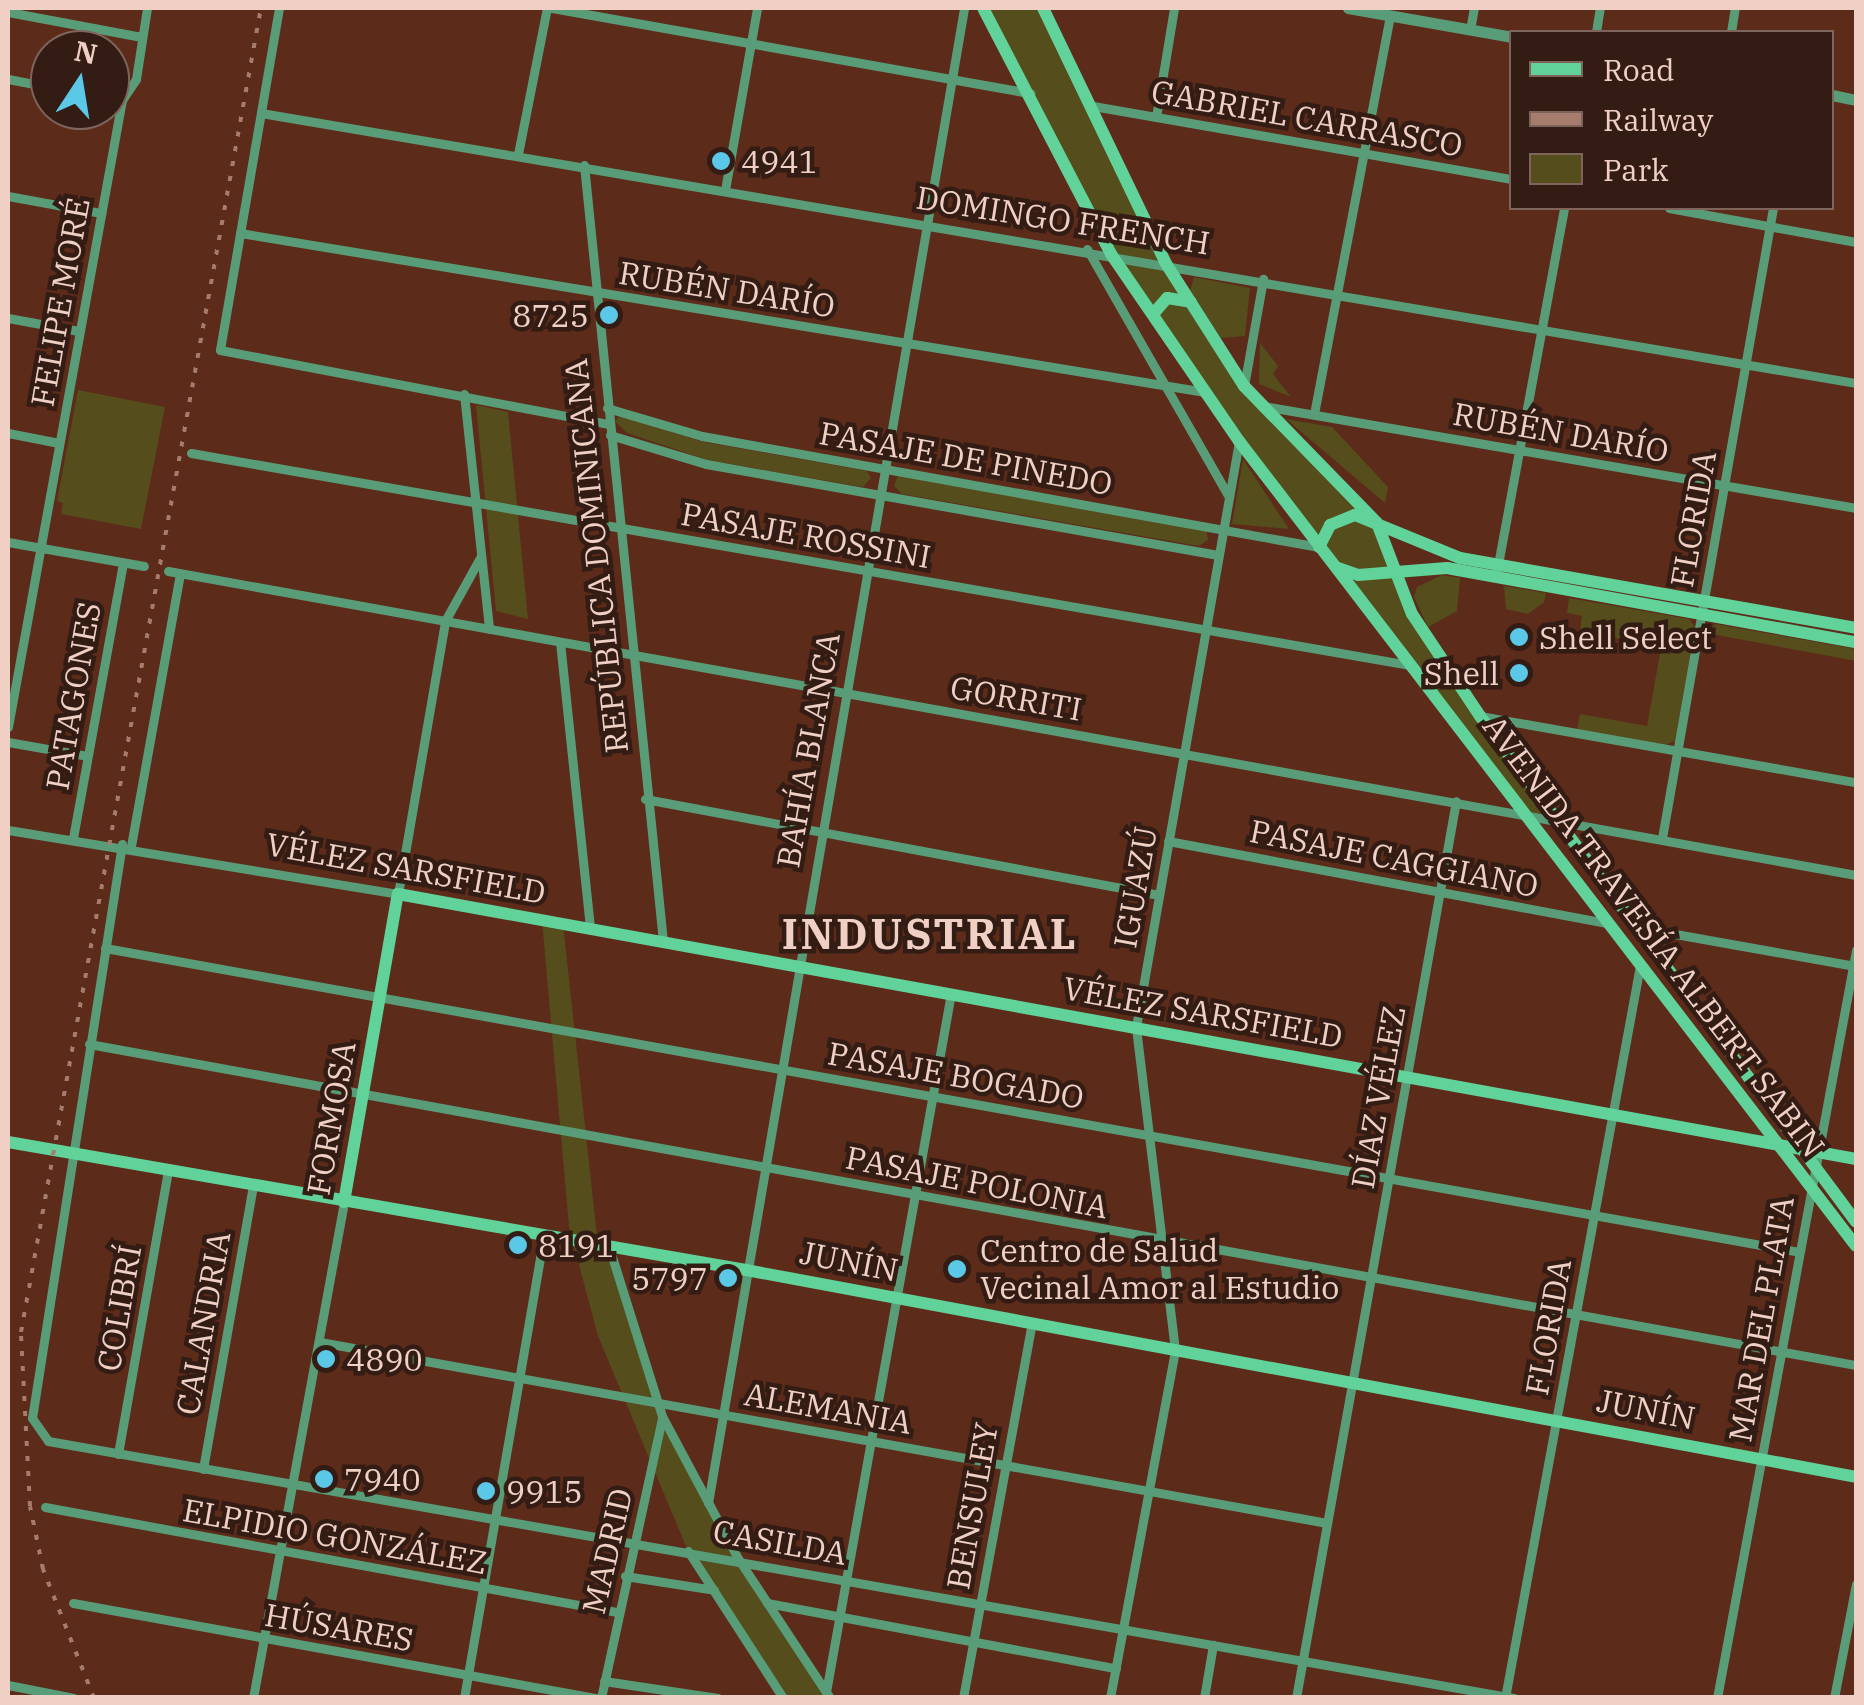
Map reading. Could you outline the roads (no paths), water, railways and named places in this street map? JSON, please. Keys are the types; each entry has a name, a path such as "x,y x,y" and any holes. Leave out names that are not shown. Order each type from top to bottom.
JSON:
{"main road":[{"name":"AVENIDA TRAVESÍA ALBERT SABIN","path":"984,8 1032,94 1111,254 1238,441 1856,1246"},
{"name":"AVENIDA TRAVESÍA ALBERT SABIN","path":"1043,8 1166,262 1244,386 1257,404 1377,522 1412,614 1480,716 1801,1149"},
{"path":"1154,314 1167,298 1190,302"},
{"path":"1319,547 1340,517 1377,522 1433,550 1496,572"},
{"path":"1367,574 1382,562 1387,543"},
{"path":"1333,563 1348,574 1446,568 1496,572 1704,608 1856,628"},
{"path":"1704,608 1856,642"},
{"name":"VÉLEZ SARSFIELD","path":"398,894 1780,1145 1801,1149 1816,1159 1856,1159"},
{"name":"FORMOSA","path":"344,1202 398,894"},
{"name":"JUNÍN","path":"8,1142 746,1270 1856,1477"},
{"name":"AVENIDA TRAVESÍA ALBERT SABIN","path":"1816,1159 1856,1222"}],"street":[{"name":"FELIPE MORÉ","path":"130,88 136,79 147,8"},
{"path":"279,8 220,350 464,394 609,430 706,464 1218,555"},
{"path":"518,154 549,8 1032,94"},
{"path":"726,190 757,8"},
{"name":"BAHÍA BLANCA","path":"708,1503 796,966 964,8"},
{"path":"1156,117 1174,8"},
{"path":"1348,8 1509,36"},
{"path":"1470,30 1474,8"},
{"path":"8,12 142,38"},
{"path":"1314,414 1390,15"},
{"name":"GABRIEL CARRASCO","path":"1093,106 1509,178"},
{"name":"DOMINGO FRENCH","path":"261,113 1166,262 1856,383"},
{"name":"FELIPE MORÉ","path":"8,727 116,130"},
{"name":"REPÚBLICA DOMINICANA","path":"584,165 629,654 662,942"},
{"path":"8,196 101,213"},
{"path":"1496,572 1564,210"},
{"path":"1682,210 1856,242"},
{"name":"FLORIDA","path":"1662,838 1772,210"},
{"name":"RUBÉN DARÍO","path":"240,233 1205,392"},
{"path":"1087,249 1228,498"},
{"path":"1244,386 1263,279"},
{"path":"8,318 80,331"},
{"path":"464,394 490,629"},
{"name":"RUBÉN DARÍO","path":"1257,404 1856,508"},
{"name":"PASAJE DE PINEDO","path":"607,408 702,436 1319,547"},
{"path":"8,433 59,442"},
{"name":"IGUAZÚ","path":"1110,1698 1175,1350 1136,1027 1238,441"},
{"name":"PASAJE ROSSINI","path":"192,453 1412,665"},
{"path":"8,542 144,566"},
{"name":"FORMOSA","path":"398,894 445,621 480,556"},
{"name":"PATAGONES","path":"72,838 123,562"},
{"name":"GORRITI","path":"168,571 1856,875"},
{"path":"71,1154 105,948 180,573"},
{"path":"560,642 590,929"},
{"path":"8,649 21,651"},
{"path":"1480,716 1856,782"},
{"path":"8,742 87,756"},
{"path":"645,799 1159,894"},
{"name":"DÍAZ VÉLEZ","path":"1296,1698 1456,801"},
{"name":"VÉLEZ SARSFIELD","path":"8,830 126,845 398,894"},
{"name":"PASAJE CAGGIANO","path":"1168,841 1611,924"},
{"path":"1633,926 1854,966"},
{"name":"PASAJE BOGADO","path":"105,948 1799,1252"},
{"name":"MAR DEL PLATA","path":"1716,1698 1856,950"},
{"name":"FLORIDA","path":"1508,1697 1640,965"},
{"path":"828,1695 951,993"},
{"name":"PASAJE POLONIA","path":"89,1044 1160,1242 1856,1365"},
{"name":"CASILDA","path":"71,1154 32,1418 38,1435 118,1454 1508,1697"},
{"name":"COLIBRÍ","path":"118,1454 168,1171"},
{"name":"CALANDRIA","path":"204,1469 253,1186"},
{"name":"FORMOSA","path":"253,1698 344,1202"},
{"path":"464,1698 544,1237"},
{"path":"609,1248 662,1416 740,1560 828,1695"},
{"name":"BENSULEY","path":"963,1698 1032,1323"},
{"name":"ALEMANIA","path":"320,1342 1328,1523"},
{"name":"MADRID","path":"598,1698 662,1416"},
{"name":"ELPIDIO GONZÁLEZ","path":"44,1507 618,1612"},
{"path":"688,1551 783,1698"},
{"path":"625,1576 714,1590"},
{"path":"1834,1698 1856,1584"},
{"name":"HÚSARES","path":"73,1603 598,1698"},
{"path":"767,1603 1116,1668"},
{"path":"1204,1698 1213,1645"},
{"path":"604,1681 718,1698"},
{"path":"8,1685 74,1698"}],"railway":[{"path":"94,1698 43,1569 30,1506 21,1332 261,8"}],"place":[{"name":"4941","path":"721,161"},
{"name":"8725","path":"609,315"},
{"name":"Shell Select","path":"1519,637"},
{"name":"Shell","path":"1519,673"},
{"name":"8191","path":"518,1245"},
{"name":"Centro de Salud Vecinal Amor al Estudio","path":"957,1269"},
{"name":"5797","path":"728,1278"},
{"name":"4890","path":"326,1359"},
{"name":"7940","path":"324,1479"},
{"name":"9915","path":"486,1491"}],"district":[{"name":"INDUSTRIAL","path":"930,934"}]}
